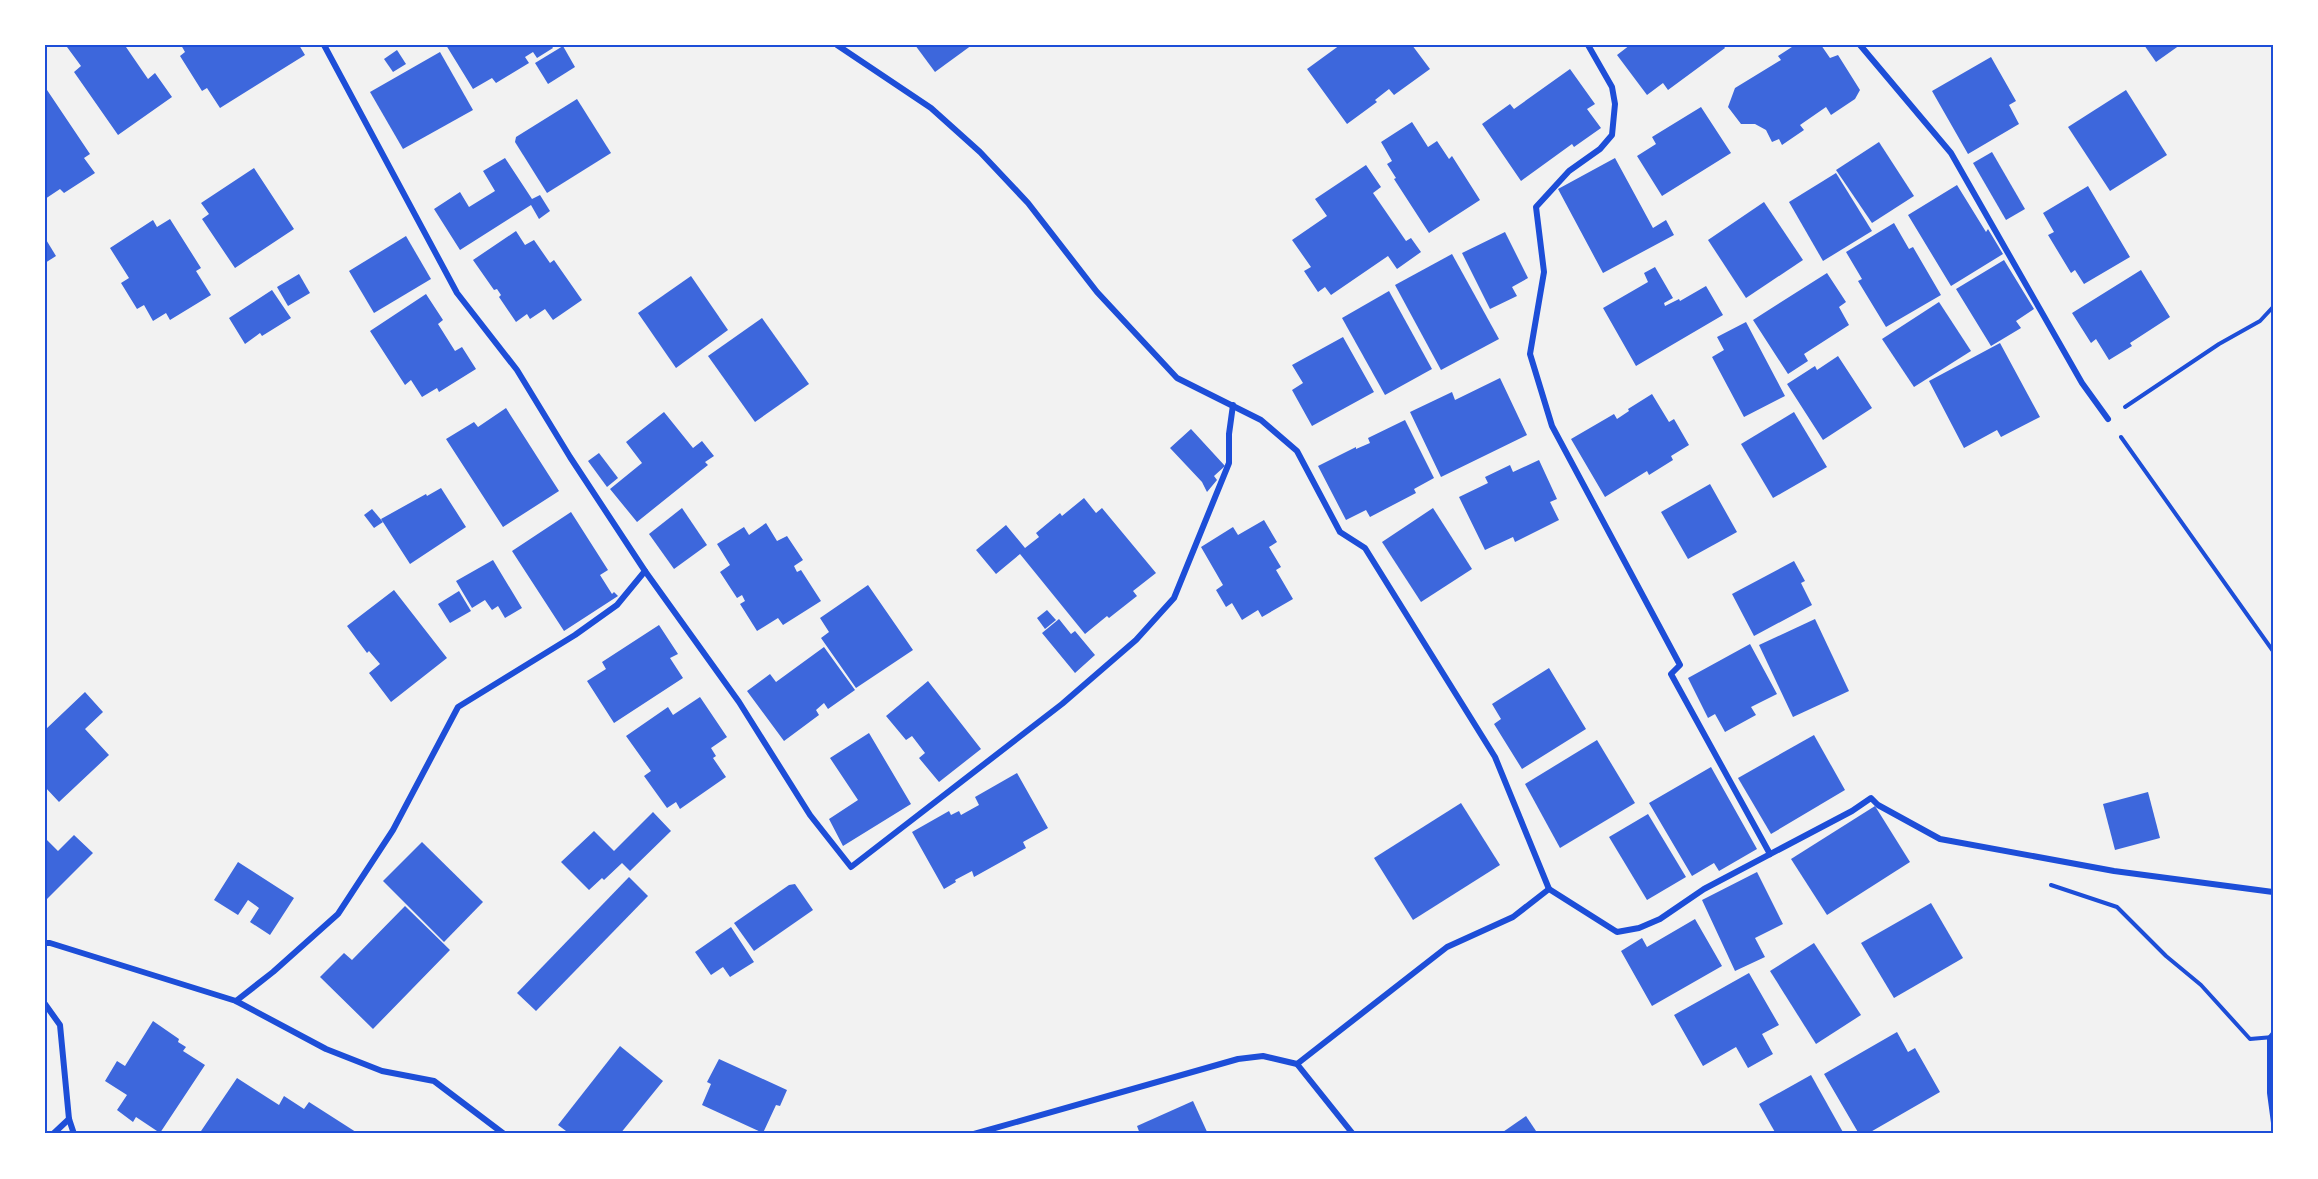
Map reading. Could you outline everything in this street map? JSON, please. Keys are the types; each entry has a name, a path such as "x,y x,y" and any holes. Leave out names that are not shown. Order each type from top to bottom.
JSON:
{"street":[{"path":"324,45 457,293 517,370 570,457 645,571 739,702 810,815 851,867 1062,704 1136,640 1174,598 1229,463 1229,434 1233,405"},
{"path":"837,45 931,108 980,152 1028,203 1097,292 1177,378 1261,420 1296,451 1340,532 1365,548 1495,757 1549,889 1617,932 1639,928 1660,919 1704,889 1871,798 1878,805 1940,839 2114,871 2273,892"},
{"path":"1588,45 1611,87 1615,104 1612,135 1600,149 1569,171 1536,207 1545,272 1530,354 1552,426 1680,665 1671,674 1770,854"},
{"path":"1860,45 1951,153 2082,383 2108,419"},
{"path":"236,1001 338,914 393,830 459,707 617,605 645,571"},
{"path":"1297,1064 1447,947 1513,917 1549,889"},
{"path":"45,944 50,943 236,1001 326,1049 382,1071 434,1081 504,1134"},
{"path":"45,1004 60,1025 69,1119 74,1134"},
{"path":"974,1134 1238,1059 1263,1056 1297,1064 1353,1134"},
{"path":"53,1134 69,1119"}],"path":[{"path":"2273,307 2260,321 2219,345 2108,419 2273,651"},
{"path":"2049,885 2117,908 2166,956 2201,985 2250,1039 2272,1036 2270,1093 2273,1123"}],"building":[{"path":"71,45 129,45 126,47 148,79 155,73 172,97 118,135 74,72 81,66 67,47"},
{"path":"181,45 299,45 305,55 220,108 207,88 202,91 180,56 185,52"},
{"path":"446,45 551,45 553,48 537,58 533,52 525,57 529,63 496,83 492,78 473,89"},
{"path":"915,45 972,45 935,72"},
{"path":"1340,45 1412,45 1430,69 1394,95 1389,89 1375,100 1377,102 1347,124 1307,69"},
{"path":"1630,45 1723,45 1725,48 1668,90 1663,83 1647,95 1617,55"},
{"path":"1795,45 1821,45 1830,58 1838,55 1860,90 1855,99 1831,115 1826,107 1800,125 1804,130 1782,145 1779,139 1772,142 1766,130 1755,124 1741,124 1728,107 1735,88 1781,60 1778,56"},
{"path":"2144,45 2180,45 2156,62"},
{"path":"563,46 575,67 548,84 535,63"},
{"path":"397,50 406,64 393,72 384,59"},
{"path":"440,52 473,110 403,149 370,92"},
{"path":"1991,57 2016,101 2009,105 2019,124 1968,154 1932,91"},
{"path":"1570,69 1595,104 1587,109 1601,128 1574,147 1572,144 1521,181 1482,124 1510,104 1514,109"},
{"path":"45,87 90,154 84,158 95,173 64,193 60,189 45,199"},
{"path":"2126,90 2167,155 2110,191 2068,127"},
{"path":"577,99 611,153 547,193 515,142 516,137"},
{"path":"1701,107 1731,153 1662,196 1637,156 1656,144 1652,137"},
{"path":"1412,122 1428,147 1437,141 1449,159 1452,156 1480,200 1429,233 1394,179 1396,178 1387,164 1392,161 1381,142"},
{"path":"1879,142 1914,196 1872,223 1836,170"},
{"path":"1992,152 2025,209 2006,220 1973,163"},
{"path":"505,158 532,199 540,195 550,211 539,219 531,205 460,250 434,209 460,192 469,207 495,191 483,171"},
{"path":"1615,158 1653,228 1666,220 1674,235 1603,273 1558,189"},
{"path":"1366,165 1381,187 1373,193 1406,241 1411,238 1421,252 1397,269 1388,256 1331,295 1325,287 1318,292 1304,271 1311,267 1292,240 1327,216 1315,199"},
{"path":"254,168 294,229 235,268 202,219 209,214 201,203"},
{"path":"1836,173 1872,231 1823,261 1789,202"},
{"path":"1957,185 1986,232 1988,229 2003,254 1951,286 1908,215"},
{"path":"2088,186 2130,257 2084,284 2075,270 2071,273 2048,235 2054,232 2043,213"},
{"path":"1764,202 1803,260 1746,298 1708,240"},
{"path":"170,219 201,268 196,271 211,295 170,320 166,313 153,321 144,305 137,309 121,283 129,278 110,248 153,220 157,227"},
{"path":"1894,223 1909,249 1913,247 1941,295 1886,327 1858,281 1862,279 1846,252"},
{"path":"516,231 525,245 534,240 550,263 554,260 582,300 553,320 545,309 530,319 527,314 516,322 499,297 501,295 497,289 494,290 473,260"},
{"path":"1505,232 1528,278 1512,287 1517,296 1490,309 1462,253"},
{"path":"406,236 431,279 374,313 349,271"},
{"path":"45,238 56,256 45,263"},
{"path":"1452,254 1499,339 1441,370 1395,285"},
{"path":"2004,260 2034,309 2016,321 2021,328 1991,346 1956,289"},
{"path":"1655,267 1673,298 1664,303 1665,306 1679,299 1680,301 1706,286 1723,315 1636,366 1603,308 1648,282 1644,273"},
{"path":"2141,270 2170,317 2130,343 2132,346 2109,360 2096,339 2091,343 2072,313"},
{"path":"1827,273 1846,302 1839,307 1849,325 1804,354 1808,361 1788,374 1753,320"},
{"path":"299,274 310,293 288,306 277,287"},
{"path":"691,276 728,330 676,368 638,313"},
{"path":"272,290 291,318 262,336 260,333 245,344 229,318"},
{"path":"1389,291 1432,369 1385,395 1342,318"},
{"path":"426,294 443,320 438,324 455,351 462,347 476,369 439,392 437,388 422,397 411,380 405,385 370,331"},
{"path":"1939,302 1971,351 1914,387 1882,339"},
{"path":"762,318 809,384 755,422 708,356"},
{"path":"1746,322 1785,396 1744,417 1712,357 1724,350 1717,337"},
{"path":"1343,337 1374,392 1312,426 1292,390 1303,383 1292,365"},
{"path":"2000,343 2040,417 2001,437 1997,430 1964,448 1929,381"},
{"path":"1838,356 1872,408 1823,440 1787,384 1815,366 1817,370"},
{"path":"1500,378 1527,435 1441,477 1410,412 1452,392 1455,400"},
{"path":"1652,394 1669,422 1674,419 1689,445 1671,456 1673,460 1649,475 1647,471 1605,497 1571,439 1614,414 1617,419"},
{"path":"506,408 559,491 503,527 446,439 474,422 478,427"},
{"path":"664,412 693,448 702,441 714,456 705,462 708,465 637,522 610,489 642,463 626,442"},
{"path":"1794,412 1827,467 1773,498 1741,444"},
{"path":"1405,420 1434,478 1414,489 1416,493 1370,517 1366,510 1346,520 1318,466 1356,447 1356,449 1370,443 1368,438"},
{"path":"1191,429 1225,466 1214,476 1217,480 1207,492 1202,482 1170,448"},
{"path":"599,453 618,478 607,487 588,461"},
{"path":"1539,460 1557,499 1550,502 1559,520 1515,542 1513,537 1485,550 1459,497 1488,483 1485,477 1510,465 1513,472"},
{"path":"1710,484 1737,532 1688,559 1661,512"},
{"path":"441,488 466,527 410,564 381,519"},
{"path":"1084,498 1096,513 1102,508 1156,573 1133,591 1137,596 1085,634 1020,554 996,574 976,550 1006,525 1025,548 1039,537 1036,533 1060,513 1062,516"},
{"path":"682,508 707,545 674,569 649,534"},
{"path":"1433,508 1472,569 1421,602 1382,542"},
{"path":"372,509 383,522 374,528 364,515"},
{"path":"571,512 608,570 600,575 612,594 614,592 618,596 564,631 512,551"},
{"path":"1264,520 1277,542 1269,547 1281,567 1276,570 1293,599 1262,617 1258,610 1242,620 1232,603 1226,607 1216,590 1223,585 1201,547 1233,527 1238,535"},
{"path":"766,523 777,541 787,536 803,560 794,566 797,572 801,570 821,601 783,625 778,618 757,631 740,604 745,601 742,595 737,598 720,572 730,565 717,544 744,527 749,535"},
{"path":"493,560 522,608 505,618 498,606 492,610 485,600 472,608 456,581"},
{"path":"1794,561 1805,581 1801,583 1812,605 1754,636 1732,594"},
{"path":"868,585 913,650 856,688 821,638 829,632 820,618"},
{"path":"394,590 447,658 391,702 369,673 380,664 369,651 367,653 347,626"},
{"path":"459,591 471,611 450,623 438,604"},
{"path":"1047,610 1056,620 1045,629 1037,618"},
{"path":"1059,619 1071,634 1075,631 1095,655 1075,673 1042,633"},
{"path":"1815,619 1849,691 1793,717 1759,645"},
{"path":"659,625 678,654 670,658 683,678 614,723 587,681 606,669 602,662"},
{"path":"1750,644 1777,694 1751,707 1756,715 1725,732 1715,714 1708,718 1688,678"},
{"path":"824,647 855,690 828,709 824,703 816,710 819,715 784,741 747,691 770,674 776,682"},
{"path":"1549,668 1586,729 1522,769 1494,724 1501,719 1492,704"},
{"path":"928,681 981,749 939,782 919,758 925,753 912,736 906,740 886,716"},
{"path":"85,692 103,712 85,729 109,755 59,802 45,787 45,730"},
{"path":"700,697 727,737 711,748 716,756 713,758 726,777 680,809 676,802 667,808 644,776 651,771 626,736 668,707 673,715"},
{"path":"869,733 911,804 843,846 829,819 858,800 830,758"},
{"path":"1814,735 1845,790 1771,834 1738,778"},
{"path":"1597,740 1635,803 1560,848 1525,784"},
{"path":"1711,767 1757,849 1719,871 1714,863 1692,876 1649,803"},
{"path":"1017,773 1048,828 1023,842 1026,848 974,877 972,871 944,889 912,832 949,811 951,815 959,811 961,815 979,805 975,797"},
{"path":"2148,792 2160,838 2115,850 2103,804"},
{"path":"1461,803 1500,865 1413,920 1374,858"},
{"path":"1875,806 1910,862 1827,915 1791,859"},
{"path":"653,812 671,831 630,871 622,863 589,890 561,862 594,831 614,851"},
{"path":"1648,814 1686,877 1647,900 1609,837"},
{"path":"74,835 93,853 45,901 45,838 58,851"},
{"path":"422,842 483,902 444,942 383,881"},
{"path":"238,862 294,898 270,935 250,922 259,908 248,900 238,915 214,900"},
{"path":"1757,872 1783,924 1755,938 1765,957 1735,971 1702,900"},
{"path":"629,877 648,896 536,1011 517,993"},
{"path":"795,884 813,910 754,951 734,923 789,885"},
{"path":"1931,903 1963,958 1894,998 1861,943"},
{"path":"405,906 450,950 373,1029 320,977 344,953 352,960"},
{"path":"1695,919 1722,966 1652,1006 1621,951 1642,938 1647,947"},
{"path":"731,927 754,962 730,977 723,967 711,975 695,952"},
{"path":"1814,943 1861,1015 1816,1044 1770,971"},
{"path":"1749,973 1779,1025 1762,1034 1773,1054 1748,1068 1736,1047 1703,1066 1674,1015"},
{"path":"153,1021 179,1039 178,1042 186,1047 183,1051 205,1065 160,1133 136,1117 133,1122 117,1110 127,1095 105,1081 117,1061 125,1066"},
{"path":"1897,1032 1908,1052 1915,1048 1940,1092 1867,1134 1859,1134 1824,1074"},
{"path":"620,1046 663,1081 620,1134 570,1134 558,1125"},
{"path":"719,1059 787,1090 780,1106 776,1105 763,1133 702,1105 711,1084 707,1082"},
{"path":"1811,1075 1844,1134 1776,1134 1759,1104"},
{"path":"237,1078 279,1105 284,1096 304,1109 309,1102 359,1134 199,1134"},
{"path":"1193,1101 1208,1134 1140,1134 1137,1126"},
{"path":"1526,1116 1538,1134 1500,1134"}]}
